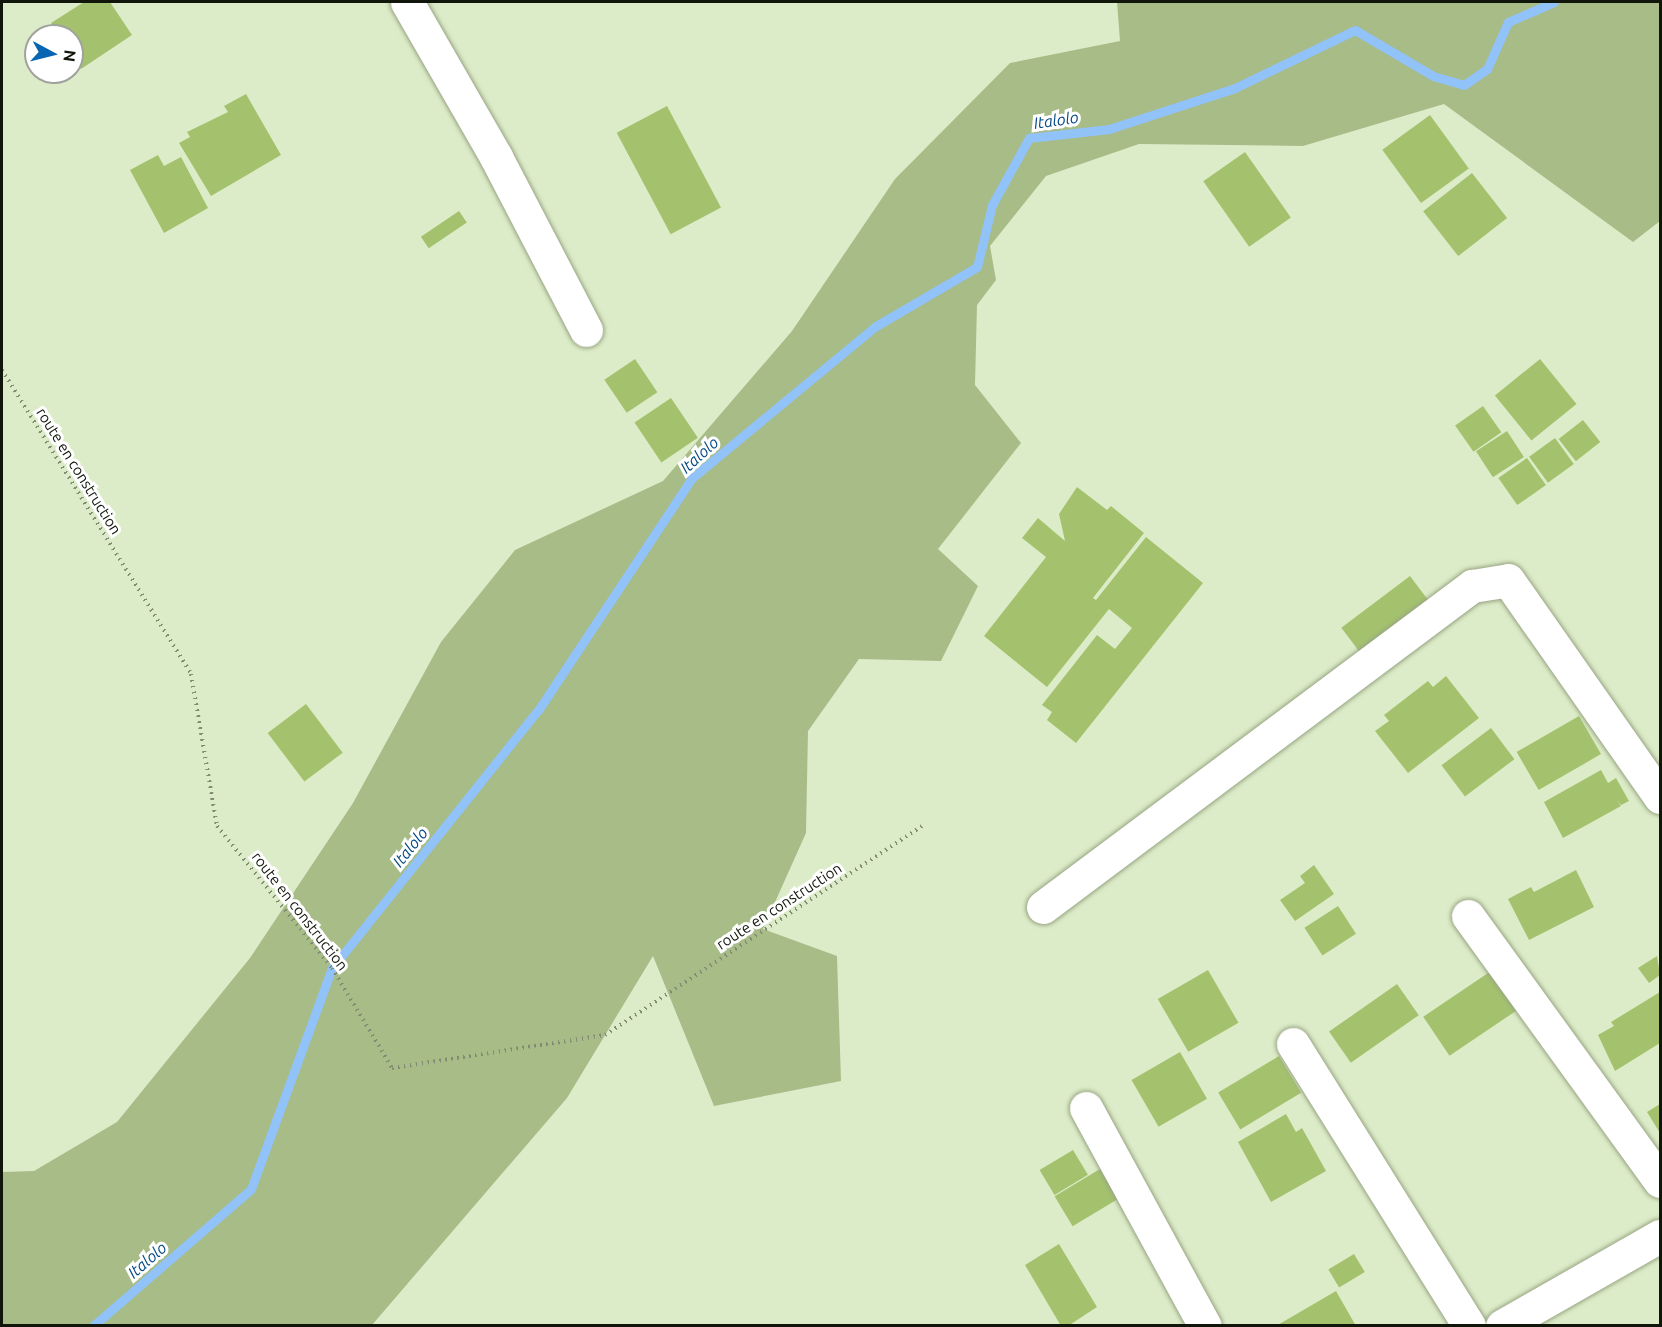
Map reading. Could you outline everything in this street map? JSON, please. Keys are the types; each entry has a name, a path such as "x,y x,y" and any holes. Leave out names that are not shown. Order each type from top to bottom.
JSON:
{"street":[{"path":"407,2 496,157 586,330"},
{"path":"1043,907 1472,586 1508,580 1660,797"},
{"path":"1468,916 1660,1180"},
{"path":"1293,1044 1469,1326"},
{"path":"1086,1108 1205,1326"},
{"path":"1502,1326 1660,1236"}],"path":[{"name":"route en construction","path":"2,370 191,674 217,826 332,968 392,1068 605,1035 921,826"}],"green space":[{"path":"1117,2 1660,2 1660,221 1633,242 1444,104 1303,146 1139,144 1046,176 990,246 996,280 977,305 975,385 1021,443 938,549 978,586 941,661 859,659 808,731 806,833 763,929 837,956 841,1081 714,1106 653,956 567,1098 372,1325 2,1325 2,1172 34,1171 117,1122 250,958 353,803 441,642 515,550 663,481 792,331 895,179 1010,63 1120,41"}],"building":[{"path":"84,2 110,2 132,35 84,67 84,24 51,23"},
{"path":"246,94 281,155 211,196 179,143 190,137 187,132 228,112 224,106"},
{"path":"667,106 721,208 671,234 617,133"},
{"path":"1430,115 1469,168 1421,203 1382,150"},
{"path":"1245,152 1291,218 1249,247 1203,181"},
{"path":"158,155 164,166 181,157 208,208 164,233 130,170"},
{"path":"1472,173 1507,218 1458,256 1423,211"},
{"path":"459,211 467,223 429,248 421,237"},
{"path":"635,359 657,392 627,413 604,380"},
{"path":"1540,359 1577,404 1531,441 1495,396"},
{"path":"671,398 698,438 661,462 635,423"},
{"path":"1483,406 1501,432 1474,452 1455,426"},
{"path":"1583,420 1600,442 1576,461 1559,439"},
{"path":"1507,431 1524,457 1493,477 1476,451"},
{"path":"1555,438 1574,464 1548,483 1529,457"},
{"path":"1527,458 1546,485 1517,505 1498,478"},
{"path":"1077,487 1107,510 1111,506 1144,533 1093,598 1096,600 1146,537 1203,583 1076,743 1047,720 1052,712 1042,705 1097,635 1115,649 1132,628 1109,609 1047,687 984,636 1046,557 1022,538 1038,518 1065,541 1059,514"},
{"path":"1410,576 1429,601 1360,653 1341,628"},
{"path":"1446,676 1479,718 1408,773 1375,731 1389,721 1384,715 1428,681 1433,687"},
{"path":"306,704 343,753 304,782 268,733"},
{"path":"1579,716 1601,754 1539,790 1517,752"},
{"path":"1491,728 1514,759 1465,796 1441,765"},
{"path":"1601,770 1608,783 1616,778 1629,801 1621,805 1617,800 1621,806 1563,838 1544,802"},
{"path":"1314,865 1334,894 1295,921 1280,900 1305,883 1300,876"},
{"path":"1576,870 1594,907 1529,940 1508,899 1531,887 1534,892"},
{"path":"1338,906 1356,934 1322,955 1304,928"},
{"path":"1657,956 1660,975 1649,983 1638,968"},
{"path":"1497,967 1523,1006 1449,1056 1423,1017"},
{"path":"1208,970 1238,1023 1188,1052 1158,999"},
{"path":"1397,984 1419,1015 1351,1063 1329,1032"},
{"path":"1660,992 1660,1043 1615,1071 1598,1035 1614,1026 1611,1022"},
{"path":"1180,1052 1207,1099 1159,1127 1132,1080"},
{"path":"1279,1056 1301,1093 1240,1129 1218,1093"},
{"path":"1660,1104 1660,1133 1647,1112"},
{"path":"1286,1114 1296,1132 1302,1128 1326,1171 1271,1202 1238,1142"},
{"path":"1073,1150 1088,1175 1055,1195 1040,1170"},
{"path":"1100,1169 1118,1199 1073,1226 1055,1196"},
{"path":"1059,1244 1097,1307 1068,1326 1061,1326 1025,1265"},
{"path":"1354,1254 1365,1272 1339,1287 1328,1269"},
{"path":"1336,1291 1356,1326 1276,1326"}],"waterway":[{"name":"Italolo","path":"93,1326 251,1189 332,968 539,709 692,478 876,326 977,267 992,205 1029,138 1109,129 1235,88 1355,30 1433,76 1464,85 1487,69 1508,22 1554,2"}]}
